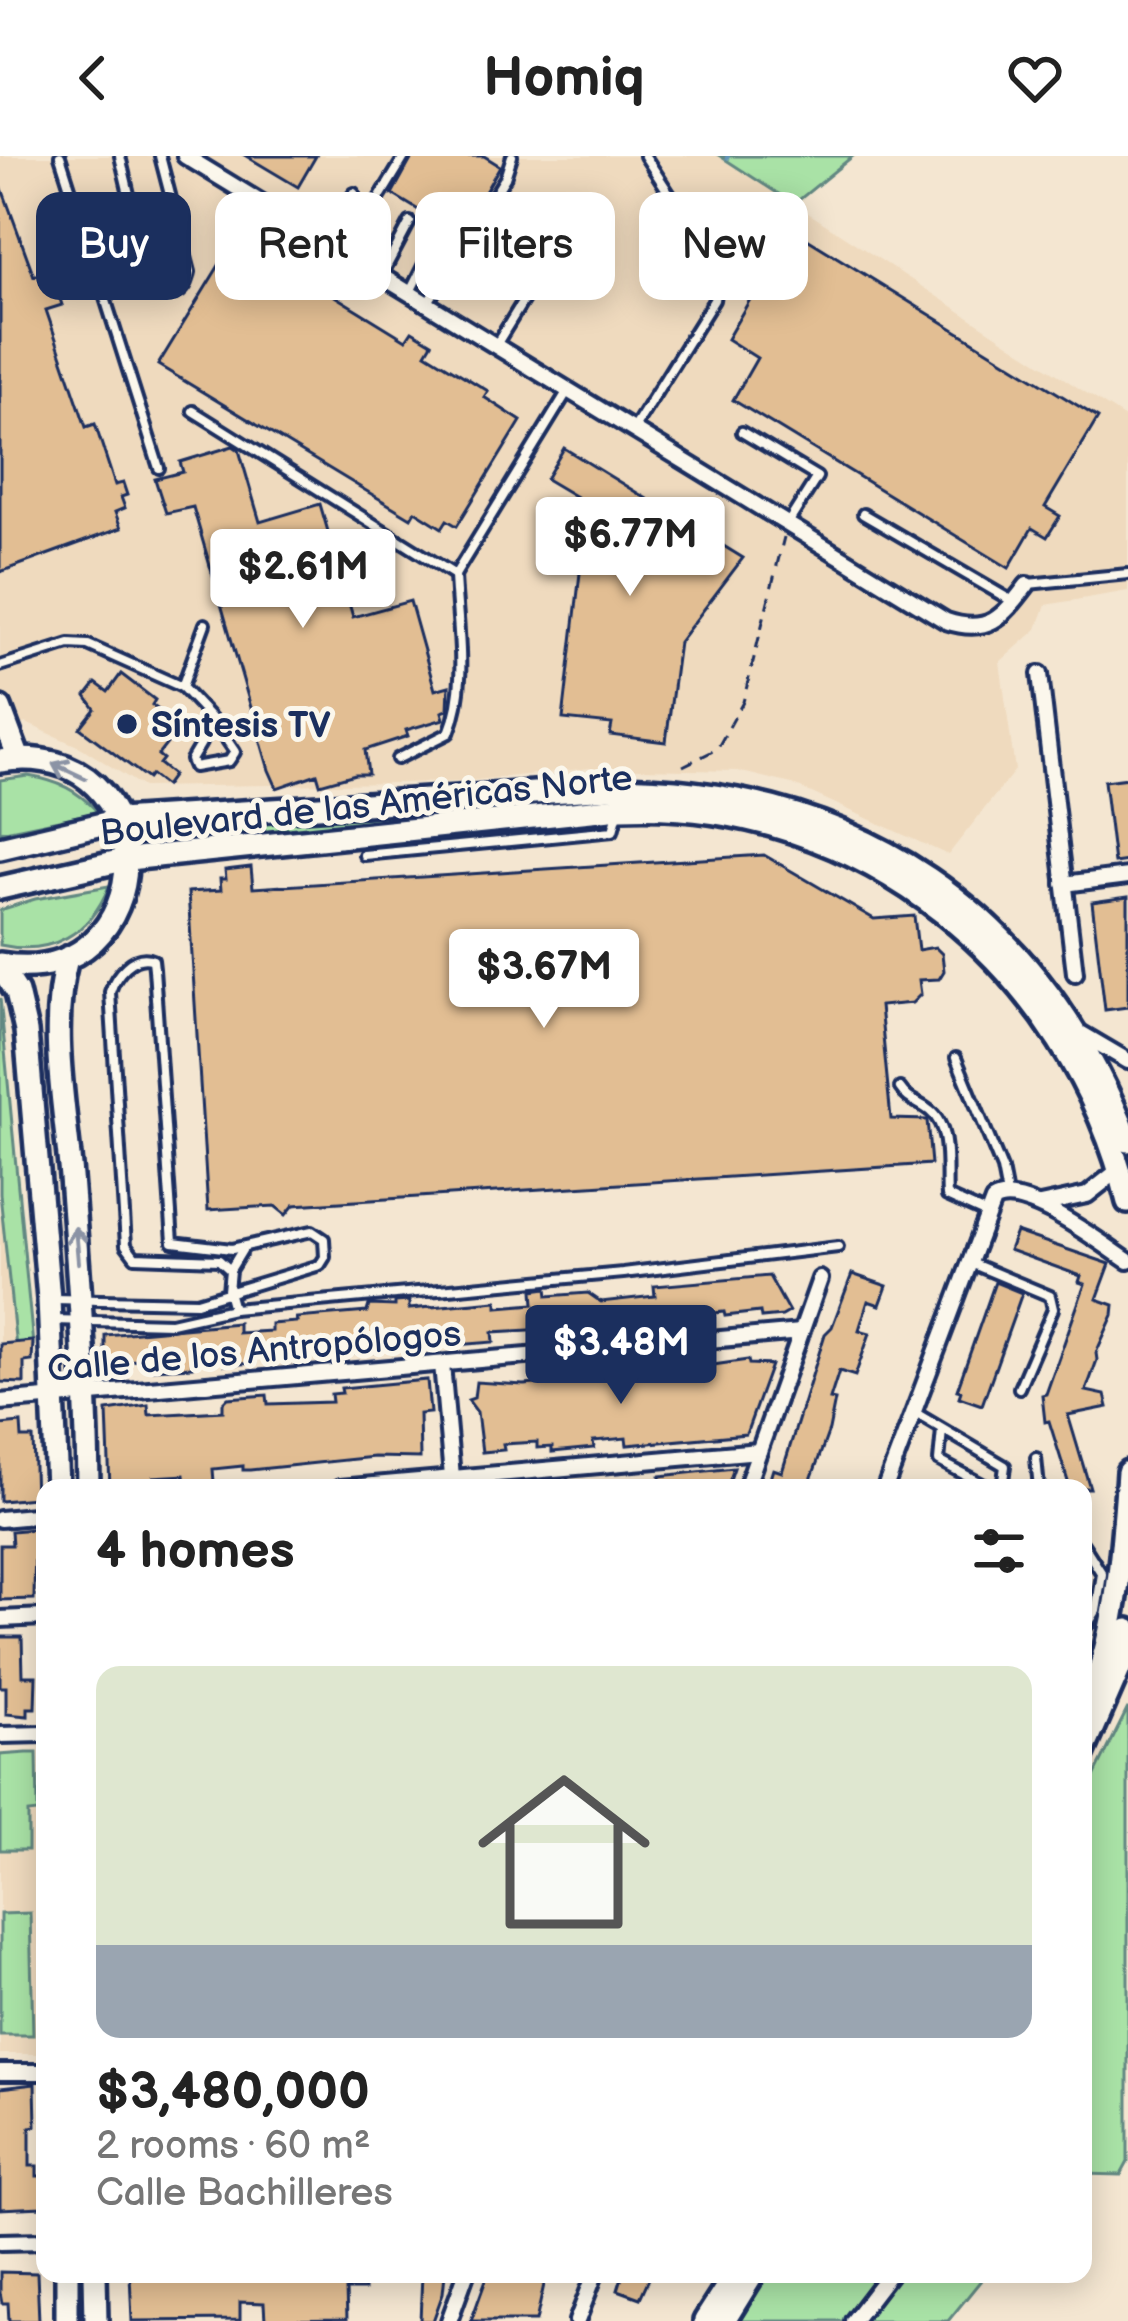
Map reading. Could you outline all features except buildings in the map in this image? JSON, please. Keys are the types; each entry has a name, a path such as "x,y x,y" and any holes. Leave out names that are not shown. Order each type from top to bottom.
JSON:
{"main road":[{"path":"0,708 9,760 68,768 106,798 119,820 128,859 126,884 112,918 88,945 67,958 33,967 0,965"},
{"name":"Boulevard de las Américas Norte","path":"0,848 119,820 611,788 673,788 774,806 872,845 953,898 1008,945 1046,986 1077,1031 1107,1087 1128,1141"},
{"name":"Boulevard de las Américas Norte","path":"0,888 128,859 620,808 687,808 779,827 835,848 929,902 1013,975 1042,1010 1094,1101 1128,1202"},
{"path":"67,958 58,1009 82,1309 88,1479"},
{"path":"0,965 17,992 26,1031 50,1309 57,1479"},
{"path":"1092,1695 1112,1627 1128,1472"},
{"path":"1092,1731 1123,1660 1128,1630"},
{"path":"67,2283 67,2321"},
{"path":"95,2283 96,2321"},
{"path":"705,2321 729,2283"},
{"path":"724,2321 747,2283"}],"street":[{"path":"185,156 244,192"},
{"path":"391,282 946,621 969,628 990,624 1027,584"},
{"path":"1040,674 1075,973"},
{"path":"1064,884 1128,876"},
{"path":"1077,1031 1128,1061"},
{"path":"1040,1205 1087,1195 1120,1169"},
{"path":"888,1479 993,1201 1007,1196 1040,1205 1128,1261"},
{"path":"749,1479 820,1279"},
{"name":"Calle de los Antropólogos","path":"0,1402 801,1332"},
{"path":"442,1364 453,1479"},
{"path":"491,1479 759,1451"},
{"path":"0,1519 36,1516"},
{"path":"0,1619 36,1617"},
{"path":"0,1735 36,1734"},
{"path":"0,2072 36,2072"},
{"path":"0,2242 36,2241"},
{"path":"449,2321 463,2283"},
{"path":"578,2321 592,2283"},
{"path":"854,2321 883,2283"}],"lane":[{"path":"60,156 159,468"},
{"path":"120,156 148,275 154,290 166,296 188,286 190,272 160,156"},
{"path":"383,192 405,156"},
{"path":"427,306 505,178 512,156"},
{"path":"632,431 714,300 717,281 714,263 645,156"},
{"path":"391,257 410,222"},
{"path":"409,294 415,282"},
{"path":"496,346 524,300"},
{"path":"397,759 449,733 460,694 455,574 567,392"},
{"path":"193,411 455,574"},
{"path":"742,432 817,477 787,525"},
{"path":"863,514 1014,602"},
{"path":"1027,584 1128,574"},
{"path":"182,687 206,625"},
{"path":"0,666 80,644 182,687 214,721 235,752 233,757 191,765 214,721"},
{"path":"364,855 613,831 620,808"},
{"path":"50,1309 197,1302 320,1265 326,1257 324,1240 312,1231 244,1247 178,1244 170,1235 153,960 136,958 110,992 126,1245 135,1258 219,1260 230,1270"},
{"path":"956,1058 1002,1169 1007,1196"},
{"path":"900,1088 907,1100 932,1112 943,1127 947,1196 988,1215"},
{"path":"50,1309 82,1309 171,1323 233,1309 623,1273 838,1246"},
{"path":"233,1309 228,1291 230,1270 244,1247"},
{"path":"970,1262 1050,1296 1053,1310 1019,1388"},
{"path":"913,1411 1005,1466 1004,1479"},
{"path":"942,1430 939,1460 974,1479"},
{"path":"1036,1458 1038,1479"},
{"path":"1092,1558 1102,1574 1092,1617"}],"path":[{"path":"683,766 717,749 743,702 787,525"}],"shaded area":[{"path":"0,156 720,156 776,192 639,192 639,300 808,300 808,213 1128,420 1128,591 1046,605 1037,629 1000,662 1015,770 948,855 792,784 738,771 591,768 459,782 143,787 82,748 26,723 0,732"},
{"path":"0,1194 16,1347 0,1348"},
{"path":"0,1753 36,1753 36,2054 0,2054"}],"green space":[{"path":"720,156 853,156 808,193 776,192"},
{"path":"28,776 67,788 98,812 0,832 0,780"},
{"path":"542,804 143,845 142,834 286,819"},
{"path":"109,886 91,917 66,938 36,947 0,945 0,910"},
{"path":"0,998 33,1345 16,1347 0,1194"},
{"path":"1128,1708 1128,2162 1121,2175 1092,2174 1092,1781"},
{"path":"36,1753 36,1812 28,1813 28,1850 0,1850 0,1755"},
{"path":"30,1913 33,2035 0,2035 0,1914"},
{"path":"758,2283 979,2283 948,2321 739,2321"}],"place":[{"name":"Síntesis TV","path":"127,724"}]}
